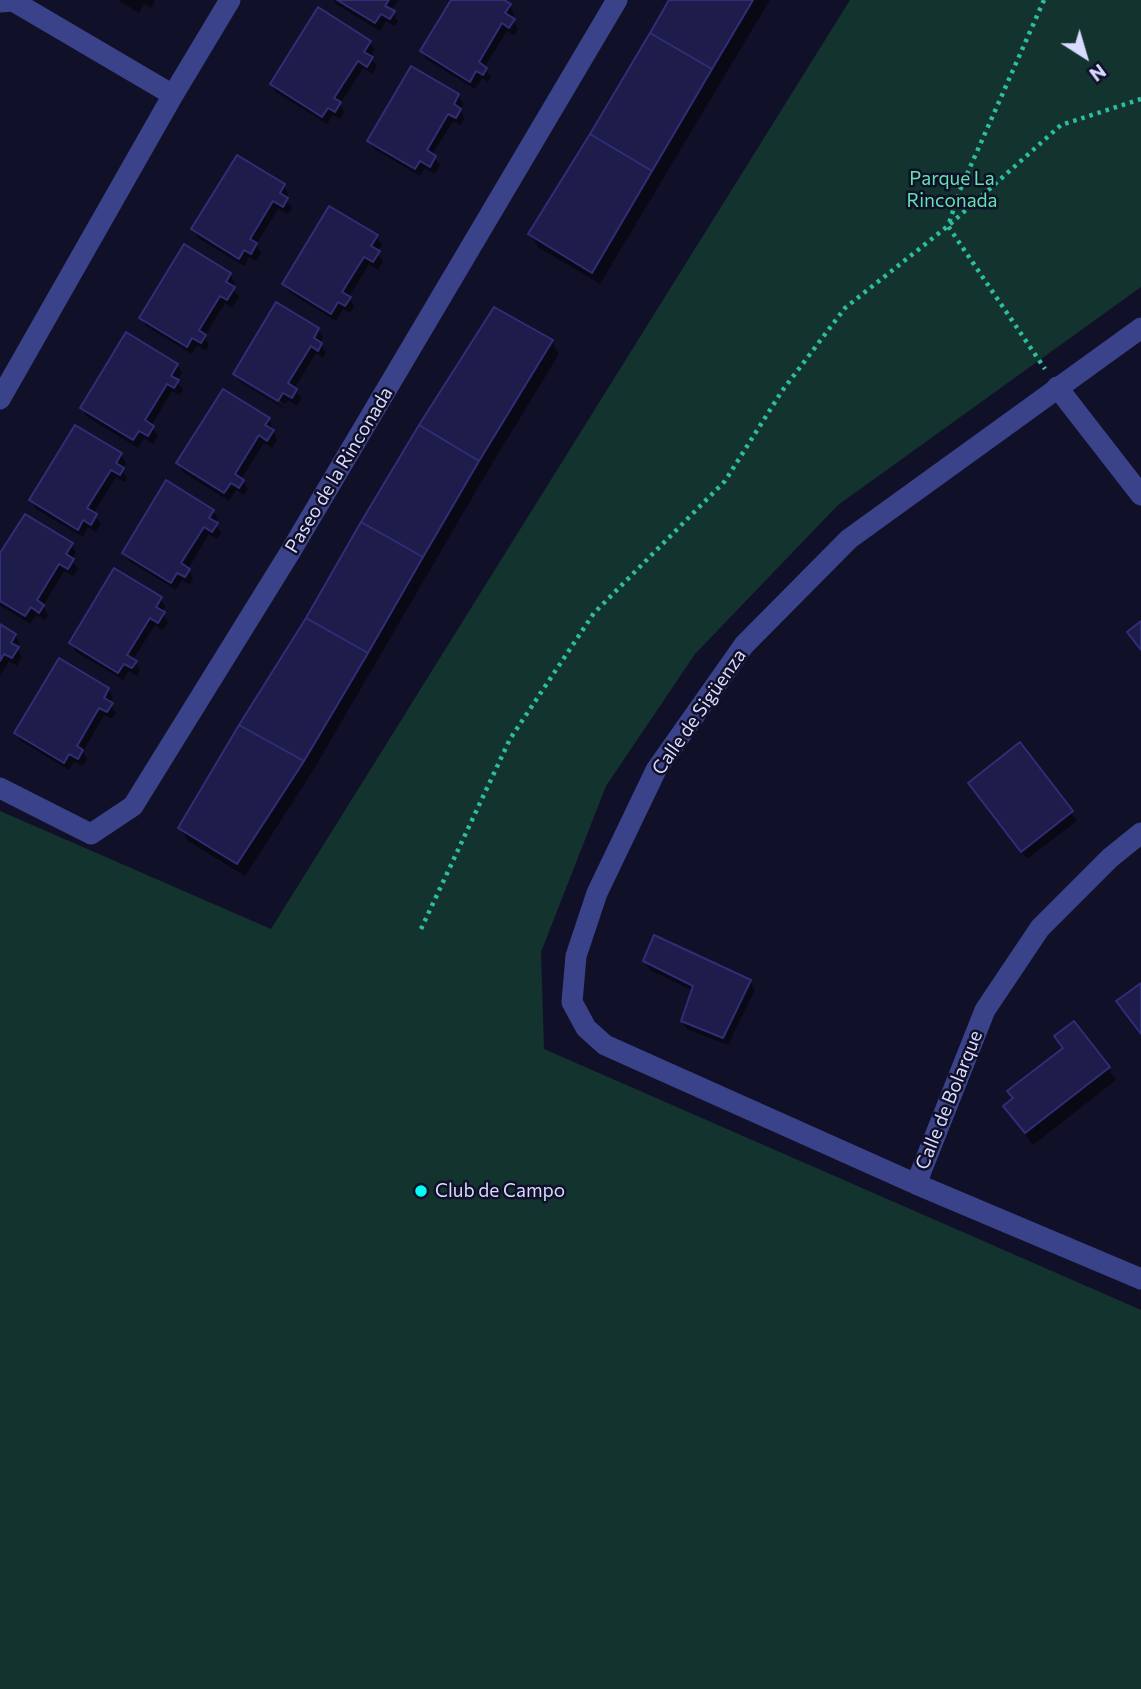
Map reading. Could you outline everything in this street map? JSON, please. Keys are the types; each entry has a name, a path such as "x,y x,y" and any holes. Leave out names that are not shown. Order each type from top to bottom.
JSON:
{"street":[{"path":"0,399 173,94 230,0"},
{"name":"Paseo de la Rinconada","path":"0,788 91,834 133,806 289,554 617,0"},
{"path":"0,2 13,1 173,94"},
{"name":"Calle de Sigüenza","path":"916,1184 605,1045 586,1028 572,1002 576,956 597,893 656,770 744,645 849,539 1141,328"},
{"path":"1057,387 1141,495"},
{"name":"Calle de Bolarque","path":"1141,833 1110,858 1040,928 985,1010 916,1184 1141,1279"}],"path":[{"path":"948,226 960,190 1044,0"},
{"path":"421,929 510,739 594,613 725,481 782,391 845,307 948,226 1061,125 1141,99"},
{"path":"948,226 1057,387"}],"green space":[{"name":"Club de Campo","path":"850,0 1141,0 1141,287 838,505 695,654 606,786 541,952 544,1049 1141,1310 1141,1689 0,1689 0,811 271,929"}],"building":[{"path":"337,0 389,0 385,6 395,11 390,19 381,14 375,23"},
{"path":"451,0 504,0 511,4 505,13 515,19 509,28 502,23 479,62 487,68 483,75 476,71 470,82 420,51"},
{"path":"669,0 753,0 712,69 650,33"},
{"path":"318,7 371,41 364,52 373,57 367,67 358,61 334,98 341,102 335,112 328,108 322,117 270,84"},
{"path":"650,33 712,69 652,171 590,134"},
{"path":"411,66 459,94 454,104 461,109 456,118 448,114 427,150 436,156 430,167 420,161 415,169 367,141"},
{"path":"590,134 652,171 592,273 528,234"},
{"path":"237,155 285,184 280,193 288,198 283,207 273,201 250,239 257,243 251,254 244,250 239,259 191,229"},
{"path":"329,206 378,235 371,246 380,251 373,262 364,257 342,292 351,297 345,306 338,302 331,314 282,284"},
{"path":"184,244 231,273 226,282 235,287 227,300 220,296 199,330 206,335 201,343 192,338 187,347 139,318"},
{"path":"276,302 319,328 314,338 322,343 318,351 311,346 288,383 297,389 292,398 283,393 278,401 233,374"},
{"path":"494,307 553,340 479,461 419,425"},
{"path":"126,332 178,364 171,376 179,380 174,388 167,384 145,420 154,426 148,436 139,431 133,440 80,408"},
{"path":"223,389 270,418 265,425 274,430 267,441 259,435 235,474 244,480 239,488 231,483 224,493 176,463"},
{"path":"75,425 122,453 116,463 124,468 120,475 111,470 87,508 97,514 91,525 83,520 78,530 29,500"},
{"path":"419,425 479,461 423,557 361,522"},
{"path":"166,480 214,510 209,518 218,523 212,532 204,527 181,563 190,569 185,577 177,573 171,583 122,553"},
{"path":"25,514 73,543 66,554 74,559 68,569 59,564 37,600 44,605 39,613 31,607 25,616 0,601 0,553"},
{"path":"361,522 423,557 368,653 306,618"},
{"path":"114,568 162,597 156,607 165,612 158,623 150,618 127,655 137,661 132,668 124,664 118,673 69,643"},
{"path":"306,618 368,653 304,761 239,725"},
{"path":"1141,621 1141,650 1127,632"},
{"path":"0,624 16,634 11,643 19,647 12,658 4,654 0,661"},
{"path":"59,658 109,688 104,698 113,703 107,712 99,708 77,746 83,750 78,759 69,754 64,763 14,733"},
{"path":"239,725 304,761 237,864 178,828"},
{"path":"1020,742 1073,811 1021,852 968,783"},
{"path":"654,935 751,980 723,1038 681,1021 693,986 643,961"},
{"path":"1141,983 1141,1034 1116,1001"},
{"path":"1074,1021 1110,1067 1025,1133 1003,1106 1013,1098 1007,1091 1063,1048 1054,1036"}],"place":[{"name":"Club de Campo","path":"421,1191"}],"park label":[{"name":"Parque La Rinconada","path":"952,190"}]}
